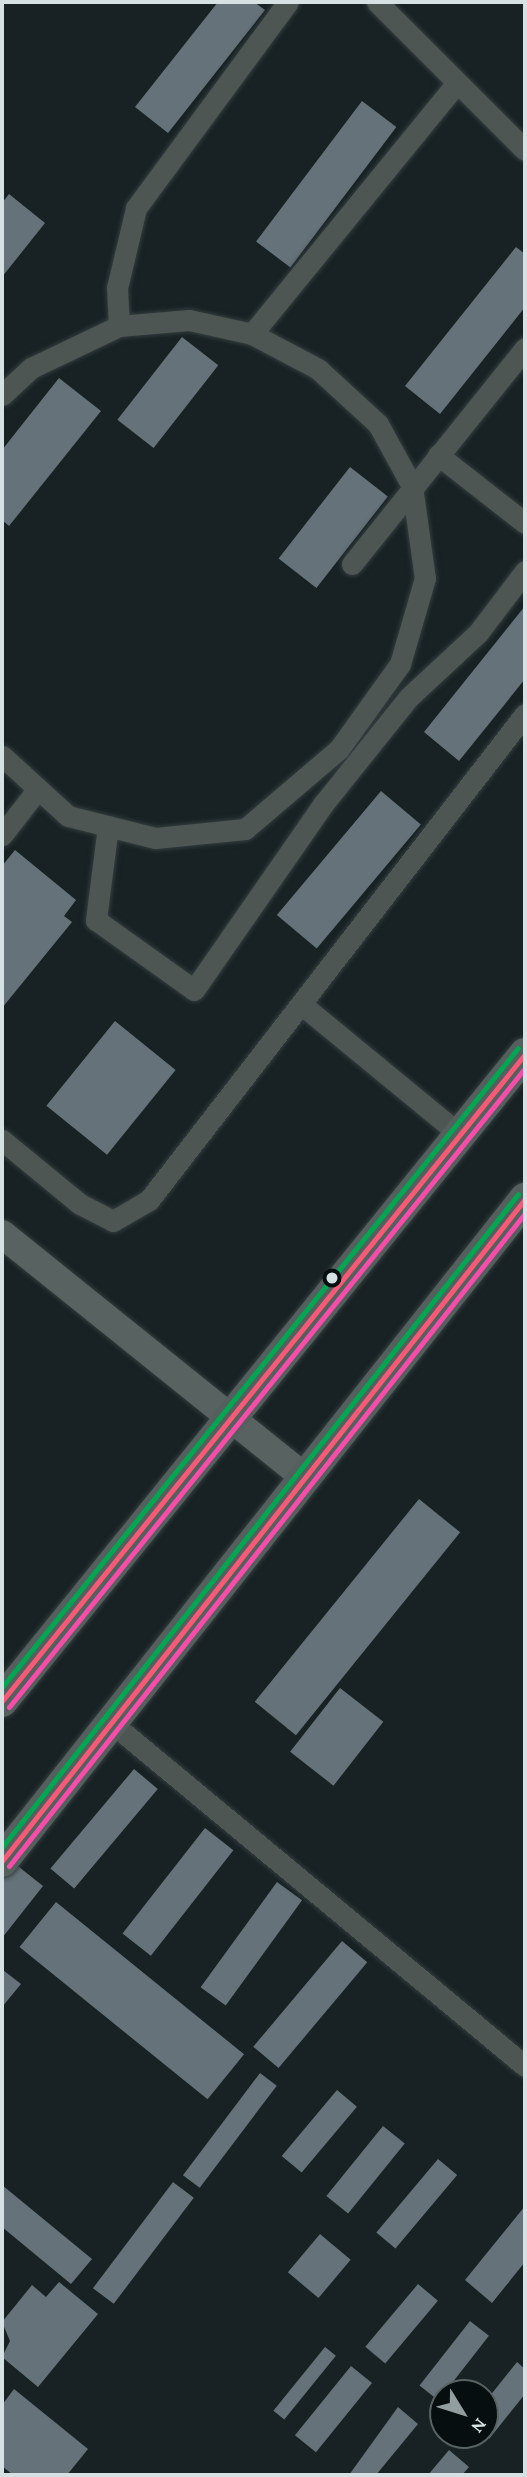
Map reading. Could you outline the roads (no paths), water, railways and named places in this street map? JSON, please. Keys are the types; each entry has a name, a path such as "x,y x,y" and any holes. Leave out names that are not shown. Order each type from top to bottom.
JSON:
{"main road":[{"path":"2,1701 525,1054"},
{"path":"2,1861 525,1199"}],"street":[{"path":"119,326 117,288 136,208 288,2"},
{"path":"377,2 525,150"},
{"path":"252,334 457,83"},
{"path":"2,395 31,368 119,326 189,320 252,334 318,369 378,424 412,486 425,578 400,664 339,749 245,829 155,838 68,816 4,764"},
{"path":"352,564 525,348"},
{"path":"438,455 525,523"},
{"path":"108,826 96,920 194,990 359,761 408,698 478,633 525,571"},
{"path":"2,1140 80,1204 113,1221 149,1200 525,714"},
{"path":"339,749 359,761"},
{"path":"2,835 37,790"},
{"path":"301,1004 459,1134"},
{"path":"2,1234 228,1419 305,1478"},
{"path":"125,1734 525,2066"}]}
